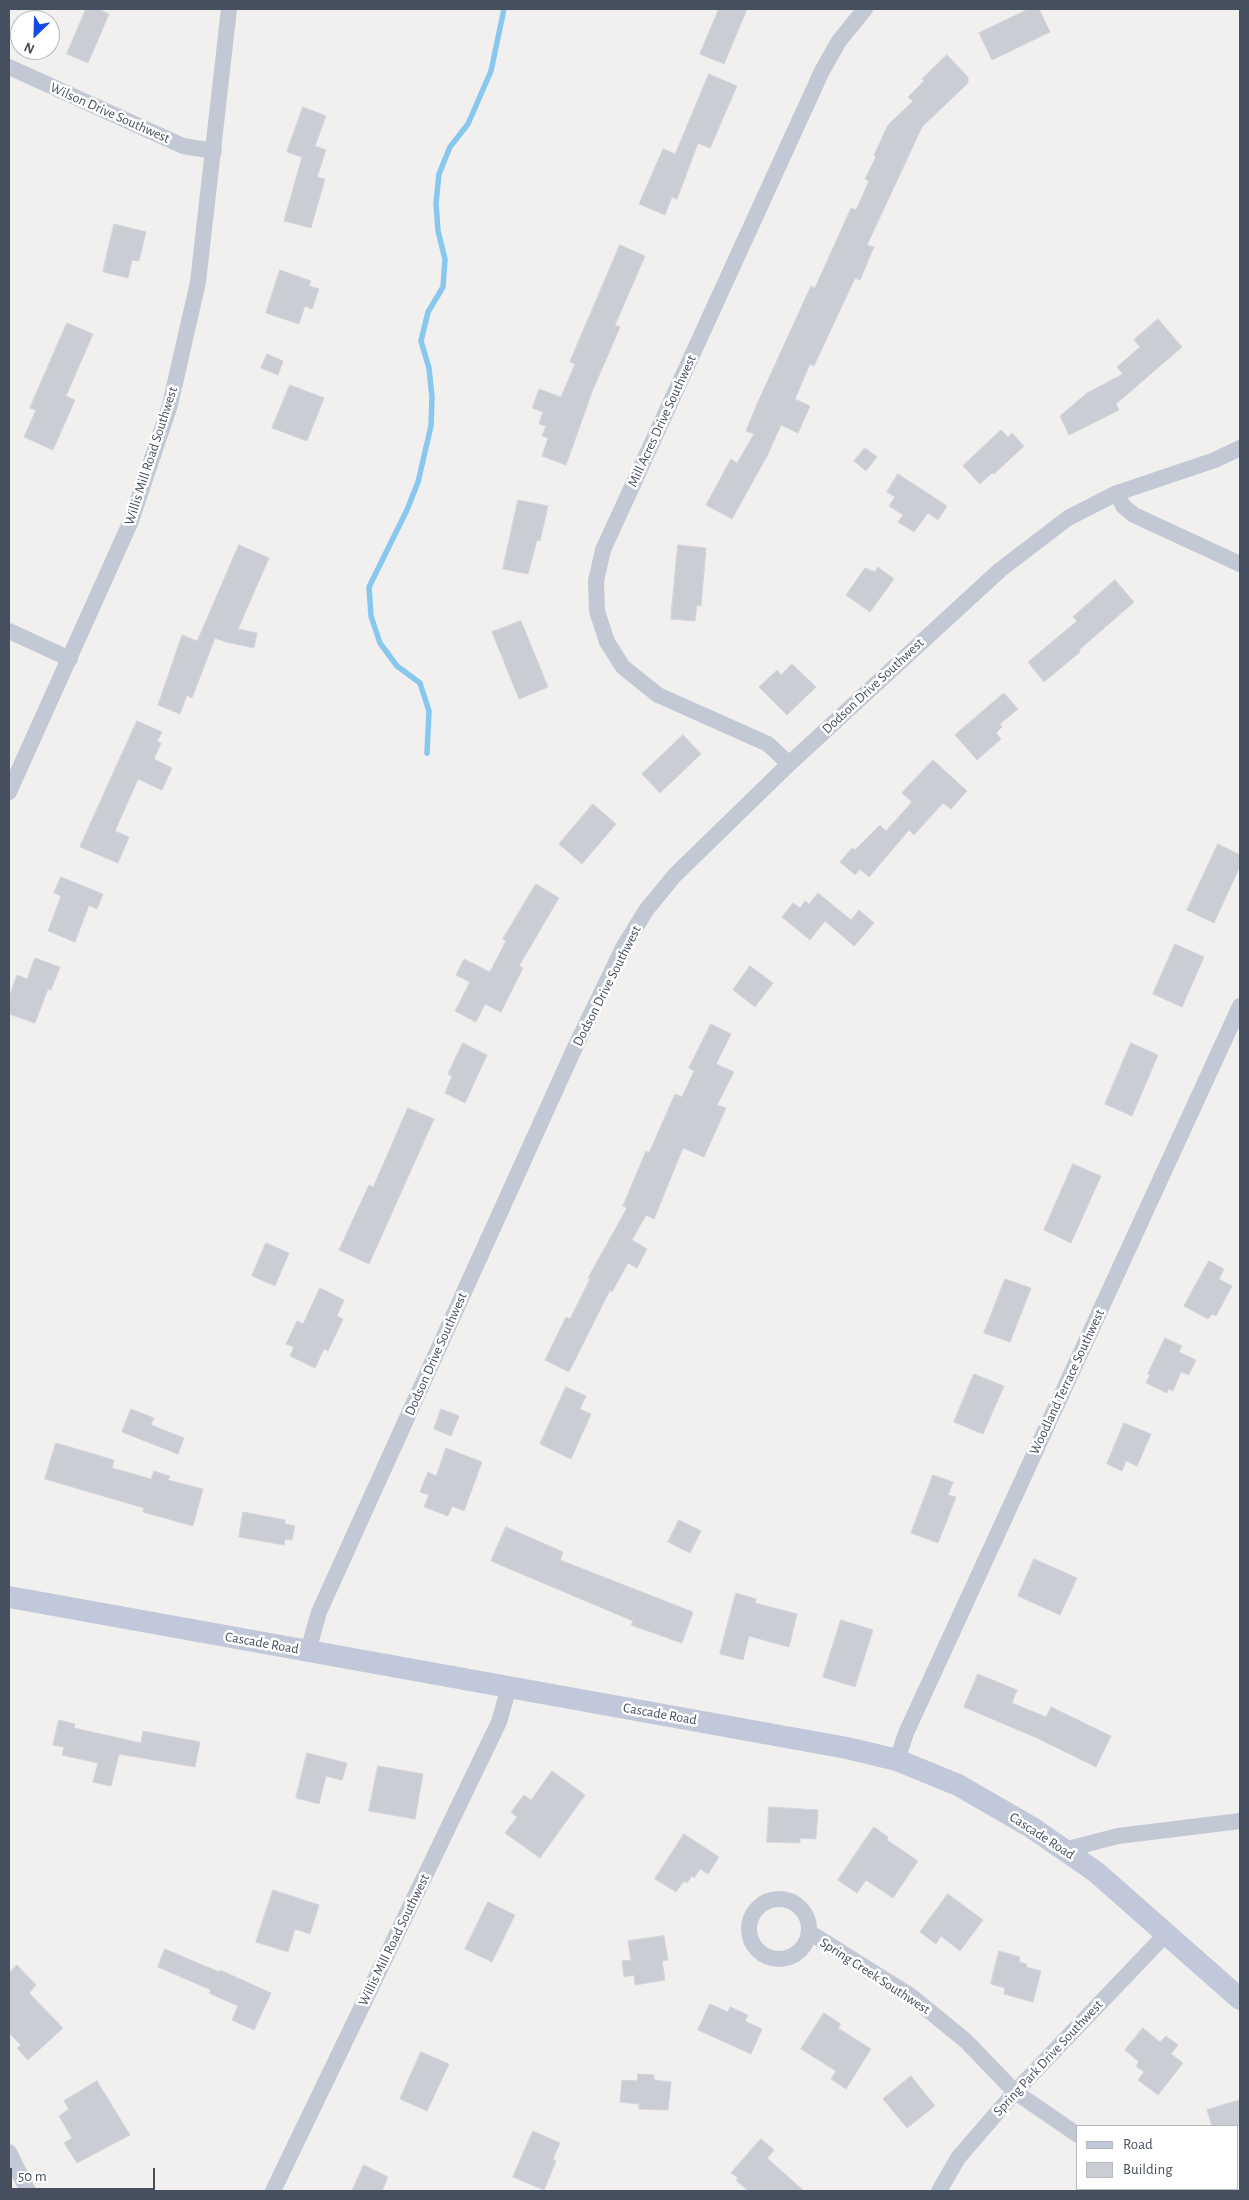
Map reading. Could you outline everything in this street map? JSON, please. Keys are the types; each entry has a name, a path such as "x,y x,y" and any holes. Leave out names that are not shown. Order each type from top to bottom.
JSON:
{"main road":[{"name":"Cascade Road","path":"9,1597 847,1748 896,1760 958,1785 1032,1827 1096,1872 1240,1999"}],"street":[{"name":"Willis Mill Road Southwest","path":"9,792 131,521 170,405 198,282 229,9"},
{"name":"Mill Acres Drive Southwest","path":"789,764 768,744 658,695 623,667 607,642 597,611 596,581 603,550 822,71 839,41 864,9"},
{"name":"Wilson Drive Southwest","path":"9,67 183,146 214,151"},
{"name":"Dodson Drive Southwest","path":"308,1651 319,1612 576,1045 624,946 647,909 675,875 789,764 1000,570 1068,518 1118,494 1215,460 1240,448"},
{"path":"1118,494 1124,506 1134,515 1240,564"},
{"path":"9,631 70,659"},
{"name":"Woodland Terrace Southwest","path":"896,1760 914,1714 1240,1006"},
{"name":"Willis Mill Road Southwest","path":"273,2191 499,1722 509,1687"},
{"path":"1064,1850 1118,1836 1240,1821"},
{"name":"Spring Creek Southwest","path":"809,1932 911,1996 966,2041 1015,2092 1076,2134"},
{"name":"Spring Park Drive Southwest","path":"939,2191 958,2158 1015,2092 1167,1933"},
{"path":"9,2152 28,2191"}],"building":[{"path":"86,9 98,9 109,14 88,63 67,54"},
{"path":"719,9 747,9 724,64 700,54"},
{"path":"1029,9 1039,9 1050,32 992,60 979,33"},
{"path":"947,55 968,77 968,83 922,127 867,245 874,247 860,280 855,278 814,366 810,364 795,399 810,406 798,433 781,425 767,456 732,519 706,505 731,459 737,463 754,434 746,431 757,404 811,286 815,288 851,208 856,210 869,181 865,179 876,157 874,155 888,125 913,101 908,97 924,81 922,79"},
{"path":"709,74 737,86 710,148 698,143 677,199 672,197 665,215 639,204 663,149 675,154"},
{"path":"303,107 326,116 315,146 326,150 317,177 325,179 311,228 284,221 302,157 287,152"},
{"path":"114,224 146,232 139,261 132,260 128,278 103,272"},
{"path":"620,245 645,256 615,325 620,327 592,392 566,465 542,456 548,438 542,436 546,426 539,424 543,412 532,408 539,389 561,397 575,364 570,362"},
{"path":"280,270 311,281 309,286 319,289 312,309 305,306 299,324 266,313"},
{"path":"1158,319 1182,347 1116,404 1119,410 1069,435 1060,416 1087,393 1123,374 1117,367 1140,347 1134,340"},
{"path":"67,323 93,334 66,396 75,400 53,450 24,437 36,410 30,408"},
{"path":"267,354 283,361 278,375 261,368"},
{"path":"290,385 324,398 307,441 272,428"},
{"path":"1001,430 1008,437 1012,433 1024,446 994,474 992,473 980,484 963,466"},
{"path":"865,448 877,457 866,471 854,461"},
{"path":"898,474 947,506 938,520 928,513 914,532 898,522 903,515 889,506 895,497 887,492"},
{"path":"518,500 548,506 540,541 537,540 528,574 503,569"},
{"path":"239,545 269,558 238,629 257,633 254,648 215,638 192,698 187,695 180,714 158,705 182,635 197,641"},
{"path":"678,545 706,548 701,606 697,605 695,621 671,619"},
{"path":"878,567 894,579 870,612 846,595 865,568 875,572"},
{"path":"1115,580 1134,602 1044,682 1028,662 1077,621 1073,617"},
{"path":"521,621 548,687 519,699 492,632"},
{"path":"792,664 816,687 787,715 759,687 777,670 781,675"},
{"path":"1004,693 1018,709 1000,724 1002,727 996,733 1001,739 977,760 955,735"},
{"path":"137,721 162,732 157,741 161,743 154,759 172,768 162,790 138,779 115,831 129,837 118,863 80,847"},
{"path":"683,735 701,754 660,793 642,774"},
{"path":"933,760 967,791 951,809 943,803 914,835 909,830 869,877 860,869 855,875 840,862 852,848 855,850 880,825 886,831 912,802 902,793"},
{"path":"593,804 616,824 582,864 559,844"},
{"path":"1218,844 1240,855 1240,866 1214,923 1187,910"},
{"path":"61,877 103,894 97,909 89,905 75,942 48,931 61,896 54,893"},
{"path":"536,884 559,898 519,966 523,968 501,1012 485,1004 476,1022 455,1011 470,982 456,975 464,959 490,972 506,941 503,939"},
{"path":"818,893 851,920 859,910 874,923 854,946 825,921 810,940 782,917 793,903 800,908 805,901 809,904"},
{"path":"1175,944 1204,957 1182,1007 1153,994"},
{"path":"35,958 60,967 51,990 48,989 35,1023 9,1014 9,997 17,975 27,979"},
{"path":"750,966 773,983 755,1007 733,990"},
{"path":"711,1024 731,1034 716,1064 734,1072 717,1105 726,1108 704,1157 683,1148 654,1219 646,1215 632,1240 647,1249 637,1268 628,1263 612,1292 610,1290 569,1372 545,1360 566,1317 570,1319 590,1279 588,1278 627,1208 623,1206 646,1151 649,1153 675,1094 682,1097 694,1071 689,1068"},
{"path":"463,1043 487,1055 465,1103 445,1093 452,1076 448,1074"},
{"path":"1131,1043 1158,1055 1132,1116 1105,1104"},
{"path":"408,1108 434,1119 369,1264 339,1250 369,1185 373,1187"},
{"path":"1073,1164 1101,1176 1071,1243 1044,1230"},
{"path":"266,1243 289,1253 275,1286 252,1276"},
{"path":"1209,1261 1224,1269 1219,1279 1232,1286 1216,1316 1212,1314 1208,1319 1184,1306"},
{"path":"1005,1279 1031,1288 1010,1342 984,1333"},
{"path":"320,1288 344,1300 337,1316 343,1319 328,1351 324,1349 315,1368 290,1356 294,1347 286,1344 297,1321 303,1324"},
{"path":"1165,1338 1182,1346 1179,1352 1196,1360 1189,1375 1181,1372 1173,1391 1168,1389 1167,1393 1146,1383 1150,1375 1148,1374"},
{"path":"974,1374 1004,1386 983,1434 954,1422"},
{"path":"566,1387 586,1396 580,1409 591,1414 571,1459 540,1444"},
{"path":"131,1409 154,1418 151,1425 184,1438 178,1454 122,1432"},
{"path":"441,1409 459,1416 451,1436 434,1429"},
{"path":"1124,1423 1151,1434 1137,1466 1126,1461 1122,1471 1107,1464"},
{"path":"56,1443 114,1460 112,1468 151,1479 154,1471 170,1476 168,1480 203,1489 193,1526 143,1512 144,1508 45,1479"},
{"path":"446,1448 482,1462 464,1511 452,1506 448,1516 424,1507 429,1495 420,1492 428,1472 436,1476"},
{"path":"933,1475 953,1482 948,1495 956,1497 938,1543 911,1533"},
{"path":"243,1512 285,1520 285,1524 295,1526 292,1540 285,1539 284,1545 239,1537"},
{"path":"679,1520 701,1531 690,1553 668,1542"},
{"path":"506,1527 563,1552 560,1560 693,1612 682,1643 631,1625 633,1621 491,1561"},
{"path":"1034,1559 1077,1578 1060,1615 1018,1596"},
{"path":"736,1593 756,1599 755,1603 797,1614 789,1647 749,1636 743,1660 720,1654"},
{"path":"841,1620 873,1630 855,1687 823,1677"},
{"path":"978,1674 1017,1690 1012,1703 1046,1717 1051,1707 1111,1736 1096,1767 1037,1738 964,1707"},
{"path":"59,1720 75,1724 74,1728 141,1743 143,1731 200,1742 195,1767 119,1754 111,1786 93,1782 98,1763 62,1755 64,1747 53,1745"},
{"path":"307,1753 347,1763 342,1780 326,1776 319,1804 296,1798"},
{"path":"378,1766 423,1774 415,1819 369,1811"},
{"path":"552,1771 585,1795 540,1858 505,1833 517,1817 511,1812 524,1795 531,1800"},
{"path":"769,1807 818,1810 816,1839 800,1838 800,1843 767,1842"},
{"path":"874,1827 888,1837 887,1840 918,1861 893,1898 866,1880 857,1893 838,1880"},
{"path":"684,1834 719,1857 708,1874 700,1869 694,1878 692,1876 687,1883 684,1881 676,1892 655,1879"},
{"path":"273,1890 319,1905 310,1934 295,1929 288,1952 256,1942"},
{"path":"948,1894 983,1920 960,1951 941,1936 936,1944 920,1932"},
{"path":"488,1902 515,1915 492,1962 465,1949"},
{"path":"664,1936 668,1960 662,1961 665,1980 635,1985 634,1975 624,1977 622,1961 631,1960 628,1941"},
{"path":"165,1949 219,1972 220,1970 271,1993 254,2030 232,2020 238,2006 209,1993 211,1990 158,1967"},
{"path":"999,1951 1020,1957 1019,1962 1027,1964 1026,1967 1041,1971 1033,2002 1004,1994 1005,1988 991,1984"},
{"path":"17,1965 36,1985 29,1993 63,2028 28,2060 17,2048 21,2045 9,2033 9,1973"},
{"path":"710,2004 728,2012 730,2007 748,2015 745,2021 762,2029 751,2054 698,2030"},
{"path":"824,2013 841,2024 838,2028 871,2049 846,2089 831,2079 836,2071 801,2049"},
{"path":"1143,2028 1160,2042 1166,2036 1178,2045 1171,2054 1183,2063 1158,2095 1138,2080 1144,2072 1136,2066 1139,2062 1125,2050"},
{"path":"421,2052 449,2064 427,2111 400,2099"},
{"path":"638,2074 654,2075 654,2080 671,2082 668,2110 639,2109 639,2104 620,2102 622,2080 637,2081"},
{"path":"911,2076 935,2106 907,2128 883,2099"},
{"path":"97,2081 130,2135 77,2163 64,2143 72,2138 59,2116 69,2109 64,2101"},
{"path":"1240,2100 1240,2126 1212,2125 1207,2110"},
{"path":"533,2131 560,2143 553,2159 556,2161 544,2190 513,2177"},
{"path":"761,2139 774,2150 767,2158 804,2191 748,2191 736,2180 738,2178 731,2173"},
{"path":"364,2165 388,2177 382,2191 352,2191"}],"waterway":[{"path":"427,753 429,711 420,683 397,666 380,643 371,616 369,587 407,510 418,482 431,426 432,397 429,368 421,341 428,312 443,287 445,259 438,231 436,203 439,174 450,147 468,124 491,71 504,9"}]}
